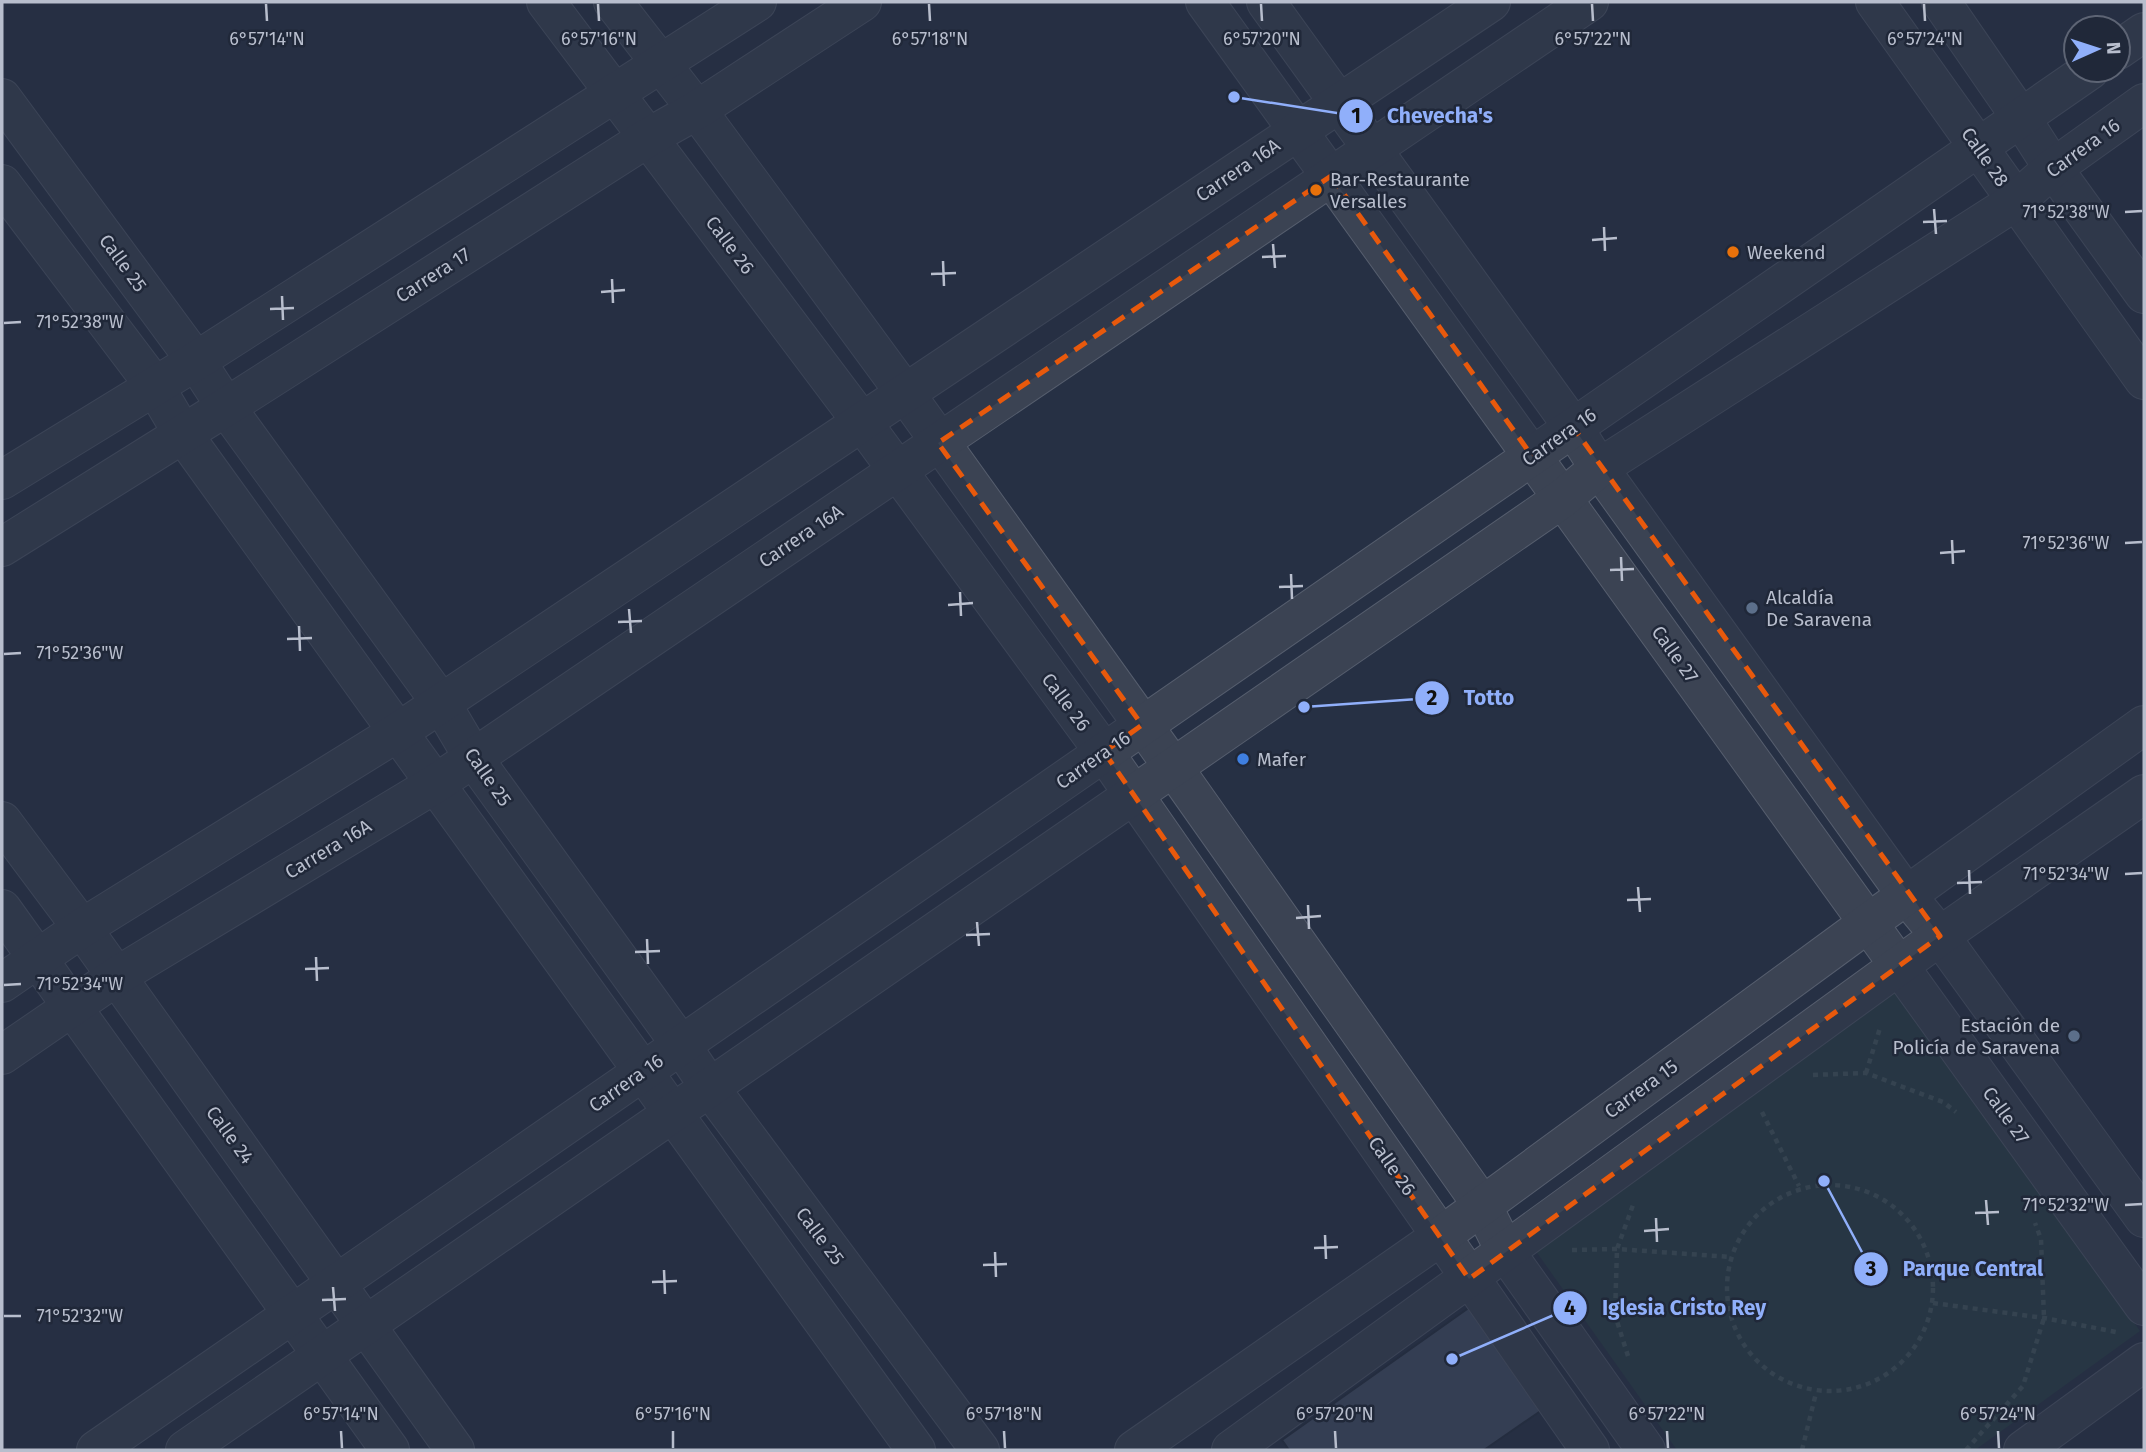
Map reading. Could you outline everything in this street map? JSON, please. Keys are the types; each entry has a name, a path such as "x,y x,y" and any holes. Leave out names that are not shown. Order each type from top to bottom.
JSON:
{"street":[{"name":"Calle 26","path":"546,2 862,422 896,472 1104,752 1590,1450"},
{"path":"613,2 697,110 905,393 1173,767 1482,1205 1505,1251 1646,1450"},
{"path":"2,480 195,361 757,2"},
{"name":"Carrera 17","path":"2,547 649,137 697,110 862,2"},
{"name":"Calle 27","path":"1205,2 1899,967 2132,1320"},
{"path":"1266,2 1907,896 1940,936 2144,1218"},
{"name":"Carrera 16A","path":"2,983 82,928 398,732 1491,2"},
{"name":"Carrera 16A","path":"2,1055 117,976 435,785 1589,2"},
{"name":"Calle 28","path":"1875,2 2144,380"},
{"path":"1941,2 2053,169 2144,294"},
{"name":"Carrera 16","path":"96,1450 2070,84"},
{"name":"Calle 25","path":"2,98 441,703 474,759 710,1088 980,1450"},
{"name":"Carrera 16","path":"185,1450 1563,498 1599,468 2017,201 2053,169 2144,103"},
{"path":"2,184 154,385 183,434 916,1450"},
{"name":"Carrera 15","path":"1134,1450 1441,1236 1868,923 2144,725"},
{"path":"1231,1450 1940,936 2144,794"},
{"name":"Calle 24","path":"2,821 117,976 455,1450"},
{"path":"2,909 390,1450"},
{"path":"2023,1450 2144,1362"}],"path":[{"path":"1801,1076 1866,1073 1943,1102 1964,1118"},
{"path":"1756,1100 1799,1186"},
{"path":"1849,1184 1890,1199 1924,1240 1932,1262 1933,1303 1925,1330 1885,1375 1839,1394 1816,1393 1770,1375 1737,1336 1726,1299 1727,1270 1738,1239 1783,1193 1799,1186 1849,1184"},
{"path":"1630,1363 1615,1315 1617,1249 1634,1202"},
{"path":"1966,1450 2022,1386 2044,1318 2041,1239 2033,1218"},
{"path":"1567,1250 1617,1249 1731,1257"},
{"path":"1933,1303 2044,1318 2132,1320"},
{"path":"1802,1450 1816,1393"}],"highlighted area":[{"path":"1331,176 1532,456 1573,427 1940,936 1469,1279 1104,752 1142,725 938,443"}],"green space":[{"path":"1893,986 2140,1331 1975,1450 1677,1450 1533,1247"}],"building":[{"path":"1470,1307 1542,1410 1484,1450 1289,1450 1282,1440"}],"place":[{"name":"Chevecha's","path":"1234,97"},
{"name":"Bar-Restaurante Versalles","path":"1316,190"},
{"name":"Weekend","path":"1733,252"},
{"name":"Alcaldía De Saravena","path":"1752,608"},
{"name":"Totto","path":"1304,707"},
{"name":"Mafer","path":"1243,759"},
{"name":"Estación de Policía de Saravena","path":"2074,1036"},
{"name":"Parque Central","path":"1824,1181"},
{"name":"Iglesia Cristo Rey","path":"1452,1359"}]}
